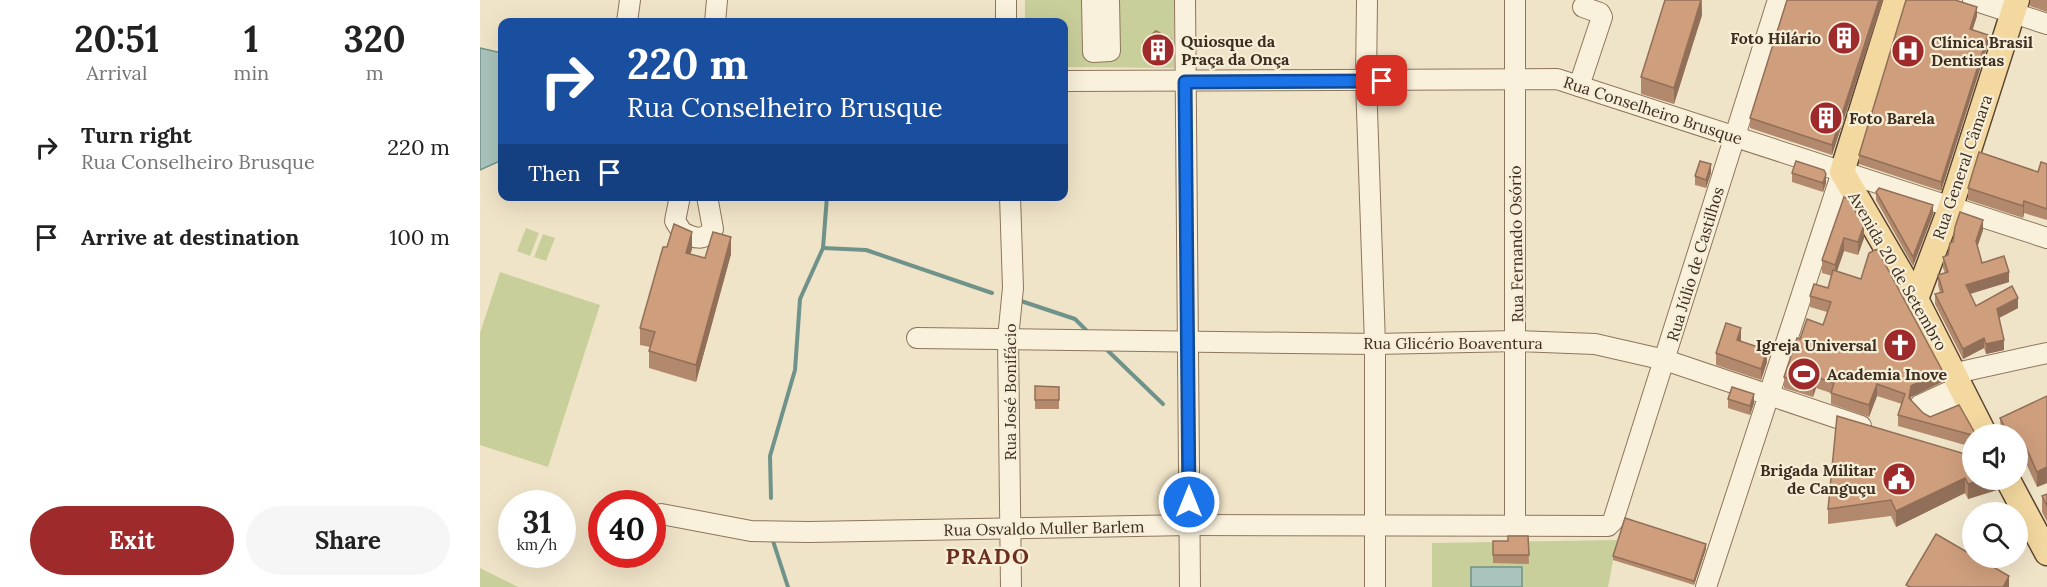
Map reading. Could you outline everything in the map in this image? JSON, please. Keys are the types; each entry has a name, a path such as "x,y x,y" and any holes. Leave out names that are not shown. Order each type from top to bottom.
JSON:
{"main road":[{"path":"1842,172 1896,0"},
{"name":"Rua General Câmara","path":"1917,299 1951,206 2015,6"},
{"name":"Avenida 20 de Setembro","path":"1842,172 1917,299 1980,424"},
{"path":"2013,490 2047,553"}],"street":[{"path":"628,18 630,0"},
{"path":"715,18 717,0"},
{"path":"1006,0 1006,18"},
{"path":"1185,0 1190,587"},
{"path":"1367,0 1366,81 1375,344 1375,587"},
{"name":"Rua Fernando Osório","path":"1515,0 1517,341 1515,525"},
{"name":"Rua Júlio de Castilhos","path":"1608,526 1613,521 1778,0"},
{"path":"1973,0 2015,6 2047,24"},
{"path":"1579,86 1602,17 1600,13 1583,7"},
{"name":"Rua Conselheiro Brusque","path":"1068,81 1557,79 1951,206"},
{"path":"1706,587 1842,172"},
{"path":"679,201 675,220 682,232 700,238 709,235 713,229 708,201"},
{"name":"Rua José Bonifácio","path":"1010,201 1013,288 1008,338 1011,587"},
{"path":"1951,206 2047,238"},
{"name":"Rua Glicério Boaventura","path":"916,338 1375,344 1517,341 1595,344 1665,360 1883,434"},
{"path":"1956,374 2047,353"},
{"name":"Rua Osvaldo Muller Barlem","path":"666,514 751,531 809,532 1190,525 1608,526"}],"green space":[{"path":"1025,0 1174,0 1174,68 1068,67 1068,18 1025,18"},
{"path":"526,228 539,233 530,256 517,251"},
{"path":"543,234 555,238 546,261 534,257"},
{"path":"500,272 600,305 548,467 480,445 480,333"},
{"path":"1617,540 1608,587 1432,587 1432,543"},
{"path":"480,568 518,587 480,587"}],"water":[{"path":"480,48 498,52 498,162 480,170"},
{"path":"1471,567 1522,567 1522,587 1471,587"}],"building":[{"path":"1665,0 1701,0 1674,88 1641,77"},
{"path":"1787,0 1879,0 1832,145 1750,118"},
{"path":"1906,0 1955,0 1977,7 1970,29 1988,35 1941,182 1859,155"},
{"name":"Quiosque da Praça da Onça","path":"1156,31 1171,39 1173,50 1161,61 1146,56 1143,42"},
{"path":"1979,152 2038,172 2041,162 2047,164 2047,209 2024,201 2023,206 1968,188"},
{"path":"1700,161 1711,164 1706,180 1695,176"},
{"path":"1796,161 1824,170 1826,174 1823,183 1792,173"},
{"path":"1879,188 1933,205 1913,257 1876,192"},
{"path":"1844,197 1848,199 1864,225 1858,242 1844,238 1835,265 1822,260"},
{"path":"1960,212 1983,220 1976,241 1982,263 2004,256 2009,272 1966,285 1976,306 2012,286 2018,298 1997,309 2004,340 1986,344 1984,338 1963,349 1935,294 1943,292 1938,275 1948,272 1943,257 1948,255 1950,243 1953,242"},
{"path":"674,224 692,232 686,253 705,258 713,232 731,237 696,365 649,351 655,332 640,328 663,247 667,247"},
{"path":"1877,249 1942,370 1911,386 1909,398 1930,417 1959,405 1970,424 1962,424 1962,432 1898,415 1905,394 1877,384 1869,405 1831,393 1834,383 1816,377 1813,386 1784,377 1797,338 1800,339 1807,319 1823,325 1831,302 1810,296 1814,284 1828,288 1833,270 1861,279 1869,253"},
{"path":"1726,323 1741,328 1737,340 1767,350 1761,369 1716,353"},
{"path":"1035,386 1059,387 1059,400 1035,400"},
{"path":"1732,387 1754,394 1750,406 1728,399"},
{"path":"2047,396 2047,467 2037,472 2028,452 2028,424 2003,424 2000,418"},
{"name":"Brigada Militar de Canguçu","path":"1837,416 1962,453 1962,479 1896,511 1891,500 1828,509"},
{"path":"2047,494 2047,506 2042,496"},
{"path":"1625,518 1706,544 1694,581 1613,556"},
{"path":"1936,534 1962,549 1962,568 1995,568 2009,576 2003,587 1910,587 1906,585"},
{"path":"1508,536 1528,536 1529,555 1493,555 1493,541 1508,541"}],"waterway":[{"path":"771,498 770,456 795,370 800,299 823,248 827,201"},
{"path":"823,248 866,250 992,293"},
{"path":"1021,301 1075,319 1086,330"},
{"path":"1106,349 1163,404"},
{"path":"773,541 788,587"}],"place":[{"name":"Foto Hilário","path":"1844,38"},
{"name":"Quiosque da Praça da Onça","path":"1158,50"},
{"name":"Clínica Brasil Dentistas","path":"1908,51"},
{"name":"Foto Barela","path":"1826,118"},
{"name":"Igreja Universal","path":"1900,345"},
{"name":"Academia Inove","path":"1804,374"},
{"name":"Brigada Militar de Canguçu","path":"1899,479"}],"district":[{"name":"PRADO","path":"988,556"}],"route":[{"path":"1189,502 1185,82 1382,81"}]}
